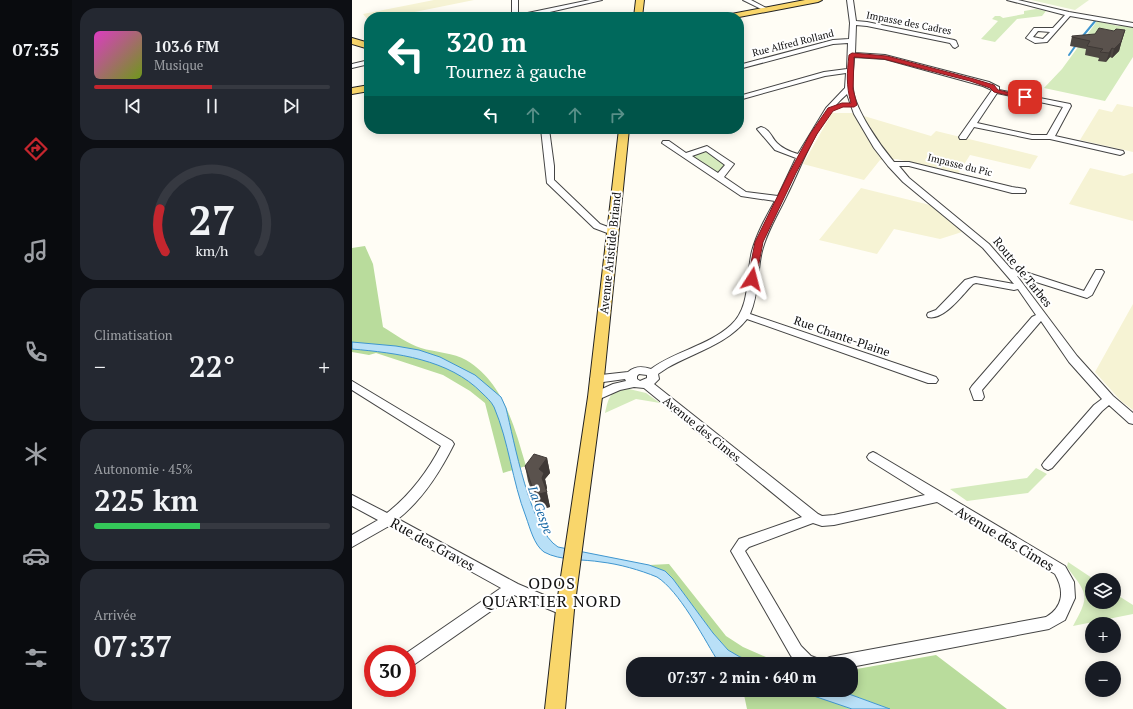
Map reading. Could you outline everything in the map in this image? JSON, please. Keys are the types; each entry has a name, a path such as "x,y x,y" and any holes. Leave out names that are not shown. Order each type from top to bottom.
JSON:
{"main road":[{"path":"639,12 640,0"},
{"path":"744,14 818,0"},
{"path":"744,17 826,0"},
{"path":"352,41 364,45"},
{"path":"352,91 364,89"},
{"path":"352,95 364,93"},
{"name":"Avenue Aristide Briand","path":"555,709 565,610 595,397 623,134"}],"street":[{"path":"515,0 515,12"},
{"path":"543,12 599,0"},
{"path":"746,0 767,10"},
{"name":"Route de Tarbes","path":"850,0 853,24 850,89 847,103 878,148 906,180 986,246 1010,272 1073,359 1109,399 1133,420"},
{"path":"1010,0 1069,14 1133,25"},
{"path":"1054,30 1069,14"},
{"name":"Impasse des Cadres","path":"853,24 867,24 954,42 953,44 955,46"},
{"name":"Rue Alfred Rolland","path":"744,66 833,42 852,41"},
{"path":"852,55 880,56 972,80 992,87 996,91 1067,106 1050,137"},
{"path":"352,66 364,63"},
{"path":"744,97 824,74 850,71"},
{"path":"595,397 617,387 641,379 670,360 725,336 744,315 748,305 759,242 800,157 830,110 847,103 850,89"},
{"path":"963,137 996,91"},
{"path":"972,124 1032,137 1050,137 1120,153"},
{"path":"761,128 767,132 772,143 780,149 791,155 800,157"},
{"path":"546,134 550,166 550,180 589,219 598,226 612,232"},
{"path":"666,143 744,194 780,199"},
{"path":"685,156 707,148 730,164 720,177"},
{"name":"Impasse du Pic","path":"892,164 909,164 1012,190 1022,191"},
{"path":"1010,272 1016,272 1086,295 1099,272"},
{"path":"932,315 940,312 969,282 975,280 1014,287 1021,286"},
{"name":"Rue Chante-Plaine","path":"744,315 932,380"},
{"path":"978,398 976,389 1036,319 1043,316"},
{"path":"596,377 641,379"},
{"name":"Avenue des Cimes","path":"641,379 813,518"},
{"path":"352,385 448,444 443,454 412,500 389,519 352,542"},
{"path":"1048,465 1098,408 1109,399"},
{"name":"Avenue des Cimes","path":"858,659 1048,623 1060,616 1069,592 1067,581 1060,570 873,457"},
{"path":"801,657 796,651 738,551 744,543 813,518 822,521 834,520 938,497"},
{"name":"Rue des Graves","path":"352,500 513,588 565,610"},
{"path":"416,655 513,588"}],"shaded area":[{"path":"434,0 474,0 415,12 373,12"},
{"path":"1117,104 1133,107 1133,152 1080,140 1099,109 1112,112"},
{"path":"832,113 854,113 931,136 936,131 1038,156 1030,169 970,155 958,174 897,159 880,160 864,180 803,164"},
{"path":"1090,168 1124,176 1133,173 1133,221 1069,204"},
{"path":"861,188 930,205 962,232 940,239 894,229 877,254 819,240"},
{"path":"1133,304 1133,410 1121,401 1095,372"}],"green space":[{"path":"1031,0 1089,0 1075,10"},
{"path":"1036,9 1046,11 1042,16 1017,19 995,42 981,39 998,21 992,19 995,16 1000,16 1003,18 1024,14 1024,11"},
{"path":"1097,21 1118,26 1122,25 1133,27 1133,57 1105,101 1044,88 1062,69"},
{"path":"706,151 725,164 718,173 692,157"},
{"path":"365,246 373,264 383,327 416,346 461,358 479,370 499,393 506,407 526,466 503,473 485,403 470,391 443,375 376,353 369,355 352,352 352,248"},
{"path":"629,389 646,393 660,403 636,399 605,413 611,395 618,391"},
{"path":"1036,468 1047,474 1028,493 967,501 950,489 1027,478"},
{"path":"1068,562 1085,573 1085,609 1121,609 1121,597 1133,605 1133,614 1118,617 1085,617 1085,624 1073,626 1082,608 1084,595 1083,590 1067,567"},
{"path":"669,564 726,636 743,647 766,657 740,657 728,650 713,633 673,579 665,571 649,565"},
{"path":"936,655 1007,709 890,709 857,697 858,669"},
{"path":"744,697 817,697 852,709 747,709"}],"water":[{"path":"352,342 396,346 419,350 440,357 475,375 501,397 506,408 524,483 539,523 548,537 558,547 649,565 665,571 673,579 713,633 728,650 740,657 715,657 674,592 657,577 637,570 608,563 557,557 544,552 541,549 535,541 521,503 507,448 494,407 482,393 469,382 454,372 421,360 386,353 352,349"},
{"path":"817,697 857,697 890,709 852,709"}],"building":[{"path":"1099,28 1114,31 1116,29 1125,30 1121,42 1114,49 1112,48 1109,53 1100,52 1103,49 1087,46 1090,41 1072,37 1095,34"},
{"path":"534,454 547,458 539,469 544,473 542,478 547,492 535,495 525,466"}],"waterway":[{"path":"1082,37 1096,20"},
{"path":"1069,55 1076,45"}],"district":[{"name":"ODOS QUARTIER NORD","path":"552,592"}],"route":[{"path":"752,279 759,242 783,195 792,173 814,134 830,110 837,106 854,105 849,79 852,55 885,57 986,84 996,89 996,91 1025,97"}],"water label":[{"name":"La Gespe","path":"541,510"}]}
